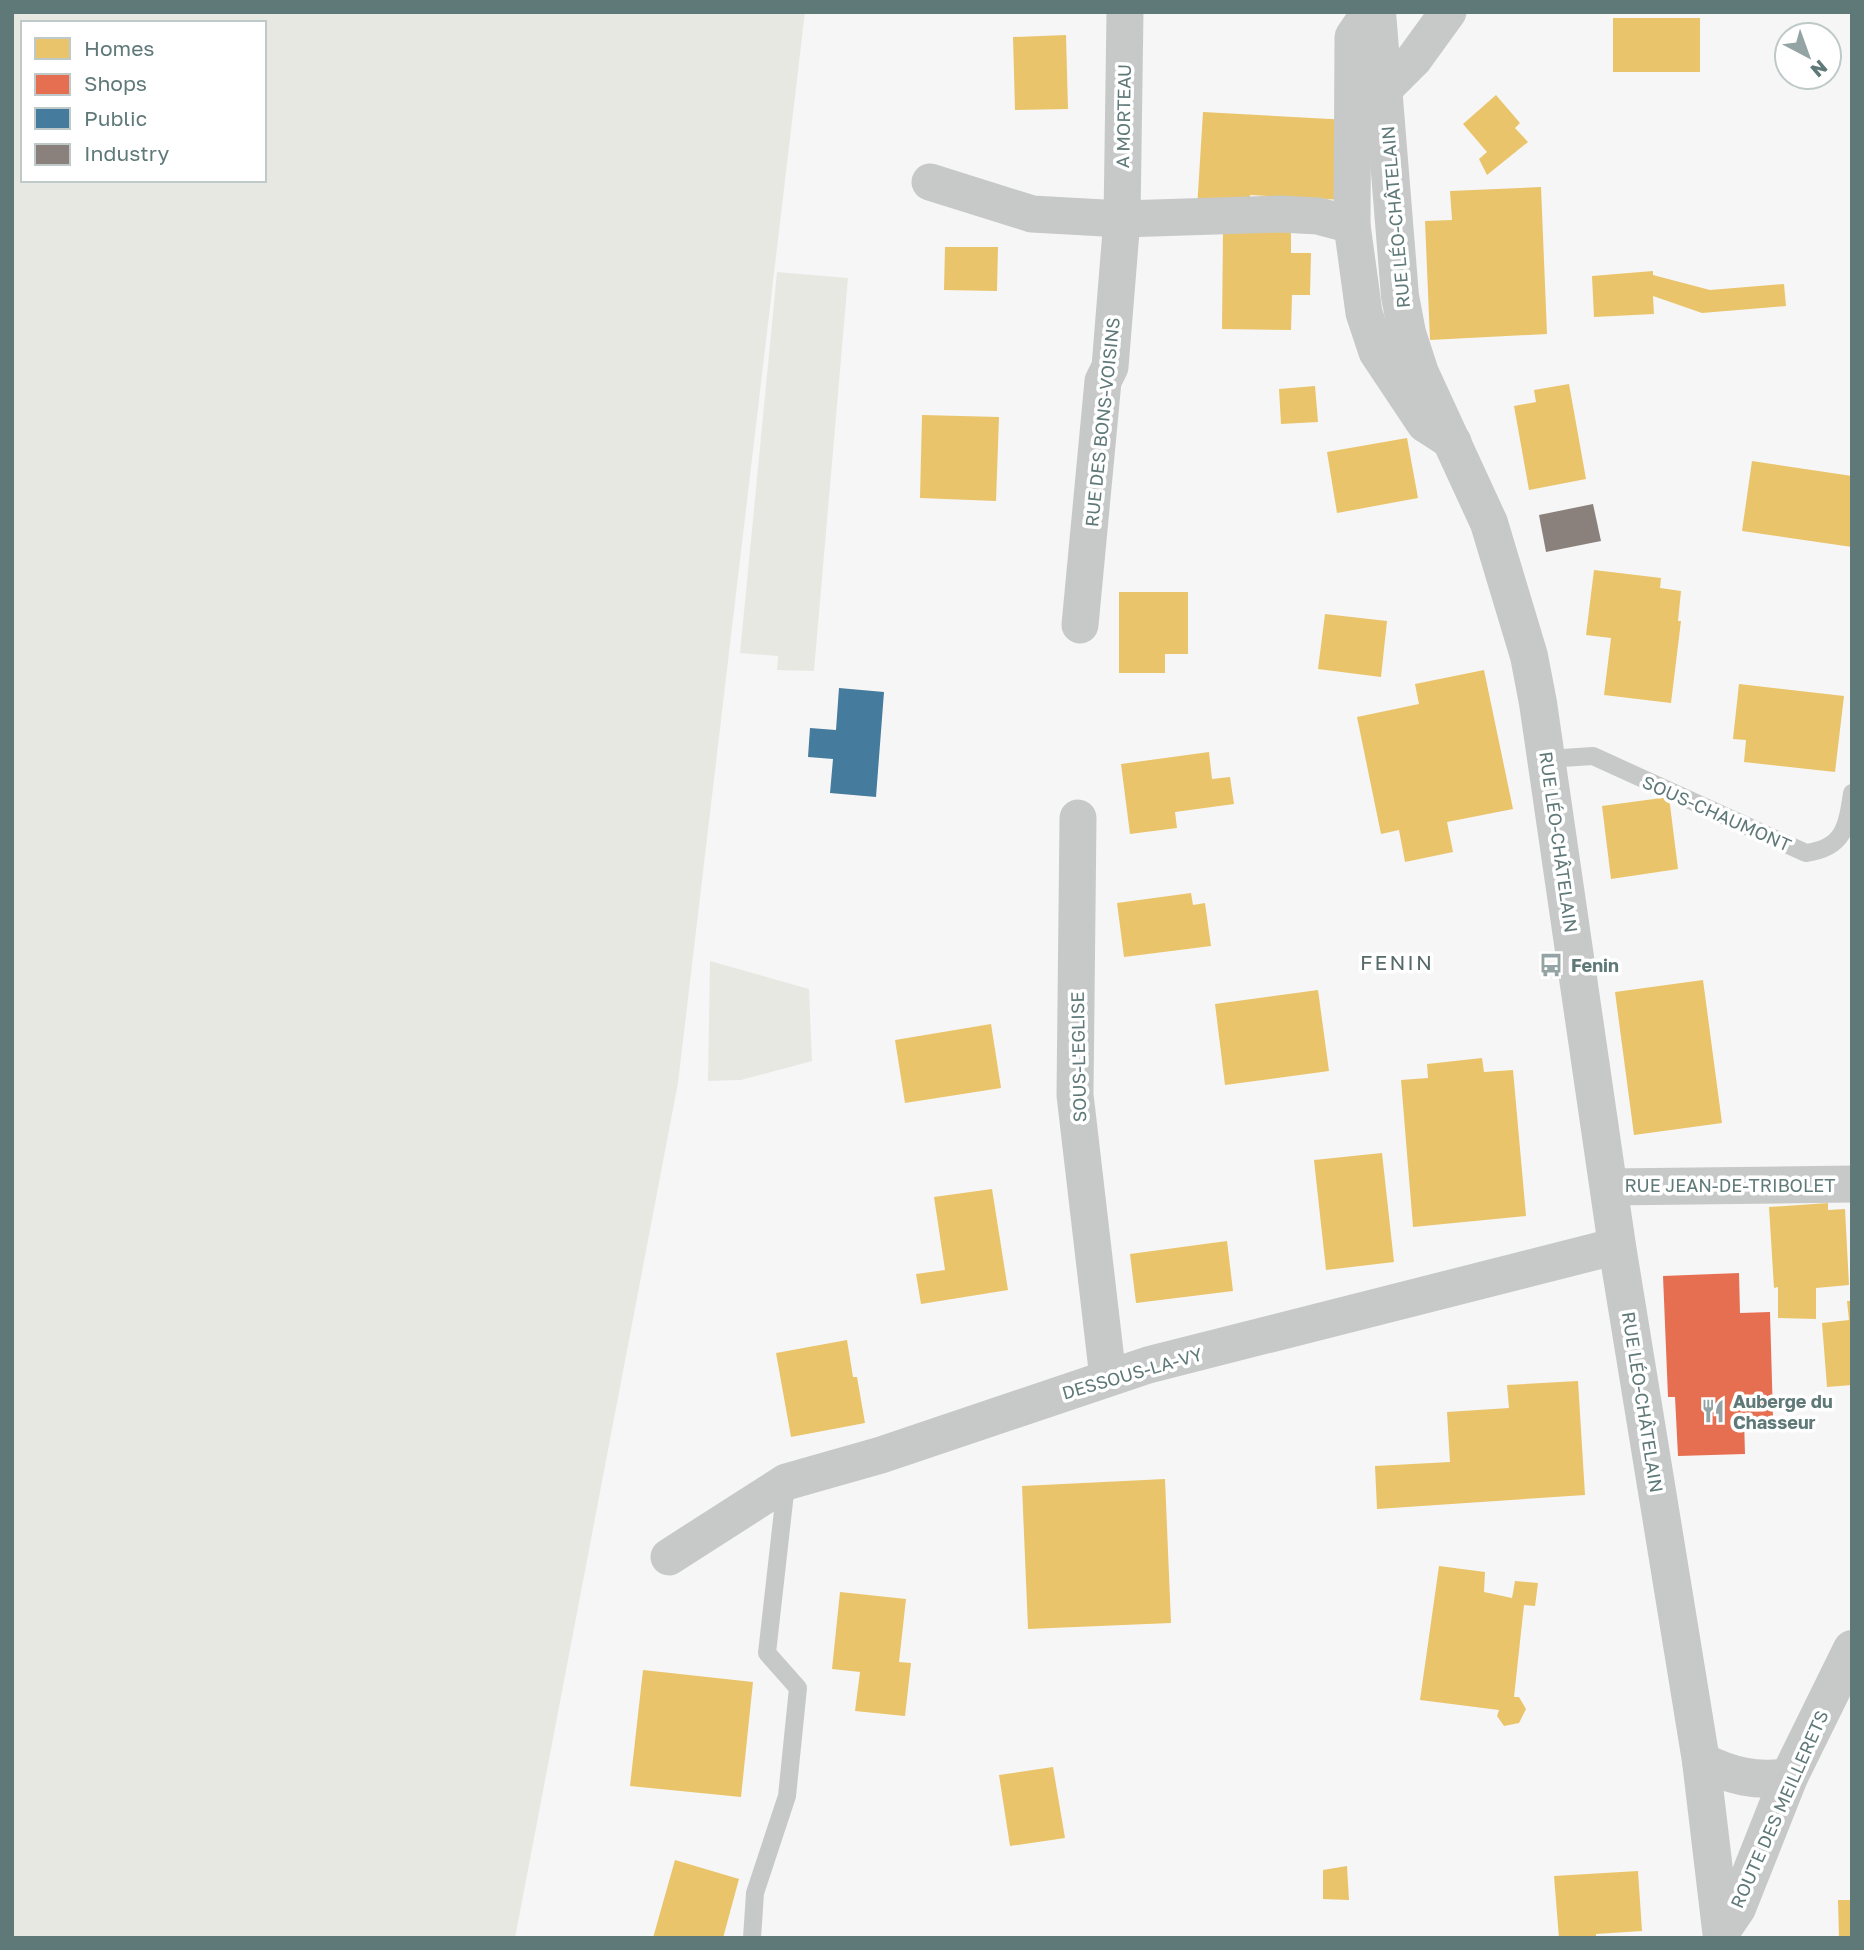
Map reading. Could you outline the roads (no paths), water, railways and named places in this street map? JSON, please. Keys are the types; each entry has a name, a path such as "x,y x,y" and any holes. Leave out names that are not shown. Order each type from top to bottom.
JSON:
{"street":[{"name":"A MORTEAU","path":"1122,219 1125,12"},
{"path":"1370,12 1353,37 1352,225 1364,313 1377,352 1425,424 1453,442"},
{"name":"RUE LÉO-CHÂTELAIN","path":"1377,12 1399,282 1407,333 1420,373 1489,523 1529,656 1547,759 1617,1246 1701,1761 1722,1934"},
{"path":"1383,90 1414,60 1448,12"},
{"path":"930,182 1032,214 1122,219 1281,214 1318,216 1352,225"},
{"name":"RUE DES BONS-VOISINS","path":"1080,625 1103,381 1110,367 1122,219"},
{"name":"SOUS-L'EGLISE","path":"1078,818 1075,1095 1108,1378"},
{"name":"RUE JEAN-DE-TRIBOLET","path":"1609,1187 1852,1184"},
{"name":"DESSOUS-LA-VY","path":"670,1557 786,1482 881,1455 1108,1378 1617,1246"},
{"name":"ROUTE DES MEILLERETS","path":"1722,1934 1737,1908 1789,1777 1852,1649"},
{"path":"1701,1761 1718,1770 1745,1778 1772,1780 1789,1777"}],"lane":[{"name":"SOUS-CHAUMONT","path":"1547,759 1593,756 1806,853 1822,851 1839,840 1848,821 1852,793"},
{"path":"752,1938 755,1894 788,1796 797,1688 767,1653 786,1482"}],"place":[{"name":"Fenin","path":"1551,965"},
{"name":"Auberge du Chasseur","path":"1713,1411"}],"district":[{"name":"FENIN","path":"1397,962"}]}
